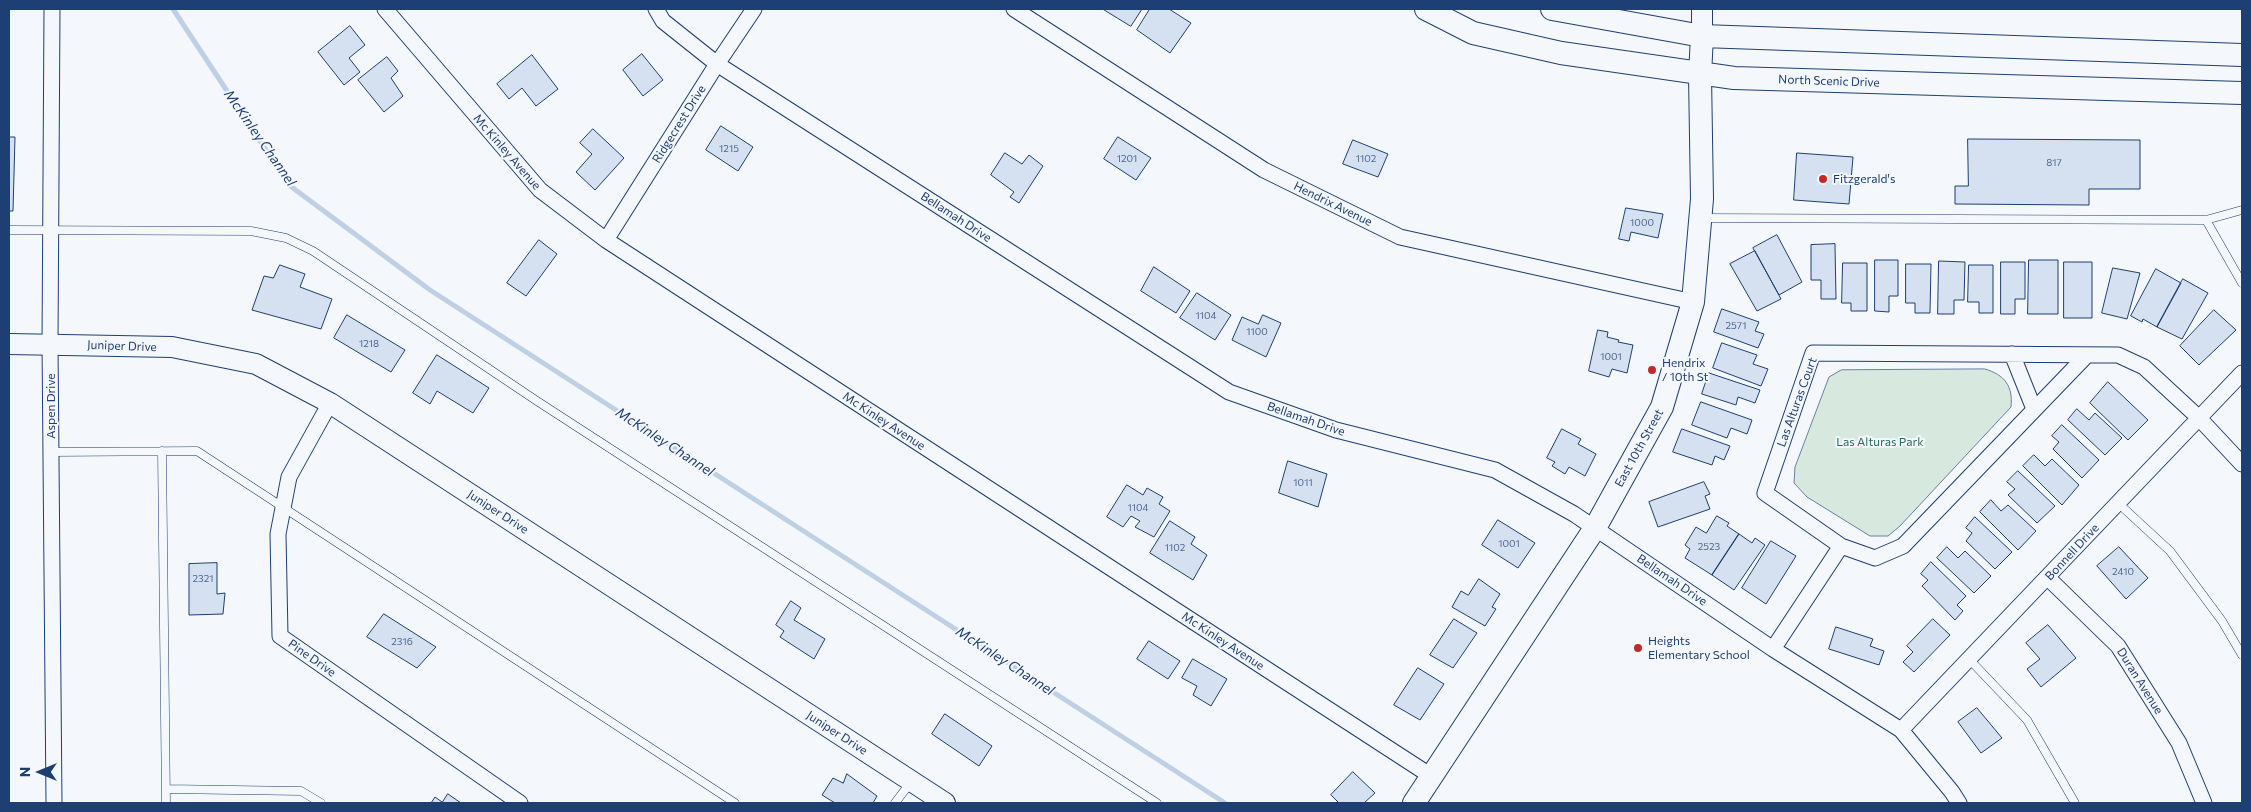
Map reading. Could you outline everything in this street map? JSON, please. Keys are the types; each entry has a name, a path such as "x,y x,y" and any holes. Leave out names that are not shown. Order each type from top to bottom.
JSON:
{"main road":[{"name":"North Scenic Drive","path":"1426,9 1473,33 1561,53 1700,75 1734,78 2242,93"},
{"path":"1552,9 1702,36 2242,55"},
{"name":"East 10th Street","path":"1414,803 1595,528 1662,407 1693,302 1702,199 1700,75 1702,36"}],"street":[{"name":"Aspen Drive","path":"52,9 50,344 54,803"},
{"name":"Mc Kinley Avenue","path":"385,9 540,190 606,240 1431,776"},
{"name":"Bellamah Drive","path":"656,9 663,21 717,64 1229,392 1336,430 1495,470 1574,514 1773,649 1900,730 1959,803"},
{"name":"Ridgecrest Drive","path":"606,240 754,9"},
{"name":"Hendrix Avenue","path":"1014,9 1264,170 1400,238 1693,302"},
{"name":"East 10th Street","path":"1702,9 1702,36"},
{"name":"Juniper Drive","path":"9,344 172,348 256,364 330,403 945,803"},
{"name":"Las Alturas Court","path":"2086,355 1903,546 1875,558 1841,546 1765,493 1813,353 2118,355 2144,367 2198,417 2242,464"},
{"path":"2012,354 2034,409"},
{"name":"Bonnell Drive","path":"1900,730 2048,578 2198,417 2242,373"},
{"name":"Pine Drive","path":"330,403 289,477 278,534 280,636 520,803"},
{"path":"1773,649 1841,546"},
{"name":"Duran Avenue","path":"2048,578 2118,646 2178,743 2204,803"}],"lane":[{"path":"1701,218 2206,220 2242,210"},
{"path":"2206,220 2242,283"},
{"path":"9,230 251,231 286,238 313,250 545,406 1157,803"},
{"path":"162,451 166,803"},
{"path":"51,452 197,451 735,803"},
{"path":"2118,503 2170,551 2222,621 2242,655"},
{"path":"1969,659 2027,720 2075,803"},
{"path":"895,803 911,782"},
{"path":"166,789 301,791 321,803"}],"green space":[{"name":"Las Alturas Park","path":"1985,369 1992,371 2006,382 2011,393 2011,407 1900,526 1888,536 1870,536 1807,497 1794,483 1795,467 1829,377 1841,370"}],"building":[{"path":"1103,9 1142,9 1131,26"},
{"path":"1150,9 1169,9 1191,23 1170,53 1137,30"},
{"path":"350,26 365,45 349,58 360,72 344,85 318,52"},
{"path":"642,54 663,80 643,96 623,70"},
{"path":"532,55 558,89 536,106 522,88 509,99 497,84"},
{"path":"387,57 398,71 391,78 403,96 384,112 358,80"},
{"path":"721,126 753,147 738,171 706,150"},
{"path":"593,129 624,158 595,190 576,172 592,154 580,143"},
{"path":"9,137 15,137 13,211 9,211"},
{"path":"1118,137 1151,158 1136,180 1104,159"},
{"path":"1968,139 2140,140 2140,189 2089,189 2089,205 1955,204 1955,186 1968,186"},
{"path":"1353,140 1388,154 1378,177 1343,164"},
{"path":"1005,153 1022,164 1029,155 1043,166 1019,203 1010,197 1014,192 991,175"},
{"name":"Fitzgerald's","path":"1797,153 1853,157 1849,204 1794,200"},
{"path":"1626,208 1663,214 1658,238 1631,232 1629,241 1619,239"},
{"path":"1777,235 1802,282 1779,295 1753,248"},
{"path":"539,240 557,254 526,296 507,283"},
{"path":"1835,244 1836,299 1821,299 1821,280 1811,280 1811,245"},
{"path":"1755,251 1781,299 1757,311 1730,264"},
{"path":"1875,260 1898,260 1898,296 1889,296 1889,312 1875,311"},
{"path":"2029,260 2058,260 2058,314 2028,314"},
{"path":"1939,261 1965,262 1964,300 1954,300 1954,314 1938,314"},
{"path":"2001,262 2025,262 2025,299 2015,299 2015,314 2001,314"},
{"path":"2064,262 2092,262 2092,318 2064,318"},
{"path":"1843,263 1867,263 1867,311 1851,311 1851,303 1842,303"},
{"path":"1906,264 1931,264 1930,313 1915,313 1915,303 1906,303"},
{"path":"280,265 305,274 300,287 332,299 321,329 252,310 264,276 273,278"},
{"path":"1969,265 1993,265 1993,313 1979,313 1979,302 1968,302"},
{"path":"1154,267 1190,291 1176,313 1141,291"},
{"path":"2113,268 2140,273 2127,319 2102,313"},
{"path":"2156,269 2181,283 2157,327 2143,319 2142,322 2131,316"},
{"path":"2183,279 2208,293 2182,339 2157,327"},
{"path":"1197,293 1231,315 1215,340 1180,318"},
{"path":"1722,309 1759,322 1755,331 1764,334 1758,348 1714,332"},
{"path":"2214,310 2236,330 2199,365 2180,346"},
{"path":"347,315 405,350 391,372 334,338"},
{"path":"1263,315 1281,323 1266,357 1232,340 1242,317 1258,324"},
{"path":"1598,330 1608,332 1607,337 1619,340 1618,342 1633,345 1627,373 1612,369 1609,377 1589,371"},
{"path":"1722,343 1757,355 1753,364 1768,369 1761,386 1713,368"},
{"path":"437,355 489,388 473,413 437,391 430,404 413,393"},
{"path":"1709,373 1760,390 1755,403 1738,397 1736,405 1702,394"},
{"path":"2108,382 2148,420 2128,440 2090,403"},
{"path":"1701,402 1752,420 1747,434 1731,428 1727,438 1692,425"},
{"path":"2077,409 2089,420 2095,413 2122,438 2105,455 2068,420"},
{"path":"2062,425 2099,460 2082,478 2053,449 2059,442 2052,436"},
{"path":"1562,429 1581,439 1578,444 1596,454 1585,476 1569,467 1565,474 1552,466 1555,462 1547,458"},
{"path":"1682,429 1730,446 1724,460 1715,456 1712,465 1673,452"},
{"path":"2034,455 2045,466 2052,459 2079,485 2062,505 2023,466"},
{"path":"1288,461 1327,474 1318,507 1279,493"},
{"path":"2018,471 2055,506 2037,523 2008,495 2015,489 2007,482"},
{"path":"1704,482 1710,494 1705,496 1710,509 1658,527 1649,502"},
{"path":"1127,485 1143,495 1147,488 1163,497 1159,504 1170,511 1154,537 1135,527 1140,521 1131,516 1123,527 1107,517"},
{"path":"1991,500 2001,511 2008,505 2036,531 2018,550 1980,512"},
{"path":"1717,516 1729,523 1727,526 1739,534 1712,575 1685,558 1690,549 1685,545 1696,527 1706,533"},
{"path":"1975,517 2012,552 1995,569 1966,541 1972,533 1966,528"},
{"path":"1498,520 1535,543 1518,568 1482,545"},
{"path":"1170,521 1195,537 1191,544 1207,555 1193,580 1150,553"},
{"path":"1739,534 1752,543 1755,538 1765,545 1734,590 1712,575"},
{"path":"1771,541 1796,556 1766,604 1742,588"},
{"path":"1947,547 1958,558 1965,551 1991,576 1974,593 1937,558"},
{"path":"2119,547 2148,578 2126,599 2097,566"},
{"path":"1931,562 1966,596 1957,605 1963,611 1955,620 1922,586 1928,580 1921,574"},
{"path":"217,563 217,594 225,593 223,614 189,615 189,564"},
{"path":"1479,579 1500,594 1492,607 1496,609 1485,626 1452,607 1461,591 1468,595"},
{"path":"791,601 801,608 794,620 825,639 814,659 780,637 784,631 776,625"},
{"path":"384,614 436,647 417,668 367,637"},
{"path":"1454,619 1477,633 1453,668 1430,655"},
{"path":"1933,619 1950,635 1914,672 1903,662 1913,652 1907,646"},
{"path":"2048,625 2076,658 2041,687 2027,669 2040,659 2026,643"},
{"path":"1836,627 1873,639 1870,646 1884,651 1879,665 1829,649"},
{"path":"1149,641 1180,661 1168,679 1137,659"},
{"path":"1193,659 1227,679 1211,706 1193,695 1197,686 1182,678"},
{"path":"1418,668 1444,684 1420,720 1394,705"},
{"path":"1977,708 2002,738 1981,753 1958,722"},
{"path":"945,714 992,746 979,766 932,734"},
{"path":"1353,772 1375,793 1364,803 1339,803 1331,795"},
{"path":"847,774 877,796 873,803 835,803 822,795 833,778 843,783"},
{"path":"448,794 461,803 431,803 435,797 442,802"}],"waterway":[{"name":"McKinley Channel","path":"173,9 289,185 430,290 1225,803"}],"place":[{"name":"Fitzgerald's","path":"1823,179"},
{"name":"Hendrix / 10th St","path":"1652,370"},
{"name":"Heights Elementary School","path":"1638,648"}]}
